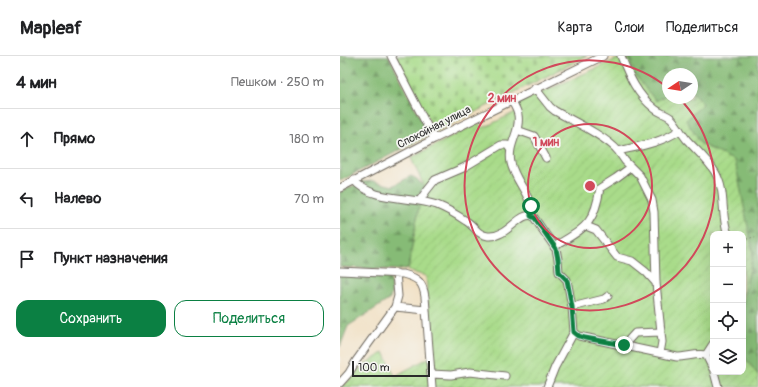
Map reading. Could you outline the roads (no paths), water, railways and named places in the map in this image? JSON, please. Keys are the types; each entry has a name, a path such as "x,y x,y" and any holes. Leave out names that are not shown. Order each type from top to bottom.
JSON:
{"street":[{"path":"391,56 434,139"},
{"name":"Спокойная улица","path":"340,188 511,100 603,56"},
{"path":"621,56 628,75 638,92 656,110 670,117 688,141 708,161 719,179 723,196 727,231"},
{"path":"535,88 555,111 592,132 618,151 642,180 652,200 654,212 656,283 662,342 660,353"},
{"path":"511,100 518,116 517,130 510,149 513,169 530,203 532,209 531,216"},
{"path":"517,130 534,136 546,158"},
{"path":"618,151 662,140 680,130"},
{"path":"420,200 426,190 436,180 463,168 501,145 507,145 510,149"},
{"path":"554,247 586,226 593,217 598,204 600,188 631,167"},
{"path":"354,180 360,186 375,194 420,200 438,205 467,221 480,234 489,236 500,235 524,216 531,216 535,218 554,247 558,255 559,272 567,280 572,307 574,332 555,367 547,387"},
{"path":"586,226 596,230 616,257 632,261 646,272 656,283"},
{"path":"340,271 396,273 412,276 422,284 424,289 432,387"},
{"path":"340,383 349,373 395,307 398,296 396,273"},
{"path":"572,307 604,299 608,296"},
{"path":"395,307 426,310"},
{"path":"574,332 585,338 677,357 699,354 706,355"},
{"path":"624,345 635,333 661,332"},
{"path":"706,355 710,349"},
{"path":"706,355 710,363"},
{"path":"431,374 451,375 470,372 505,376"},
{"path":"715,375 718,387"}]}
